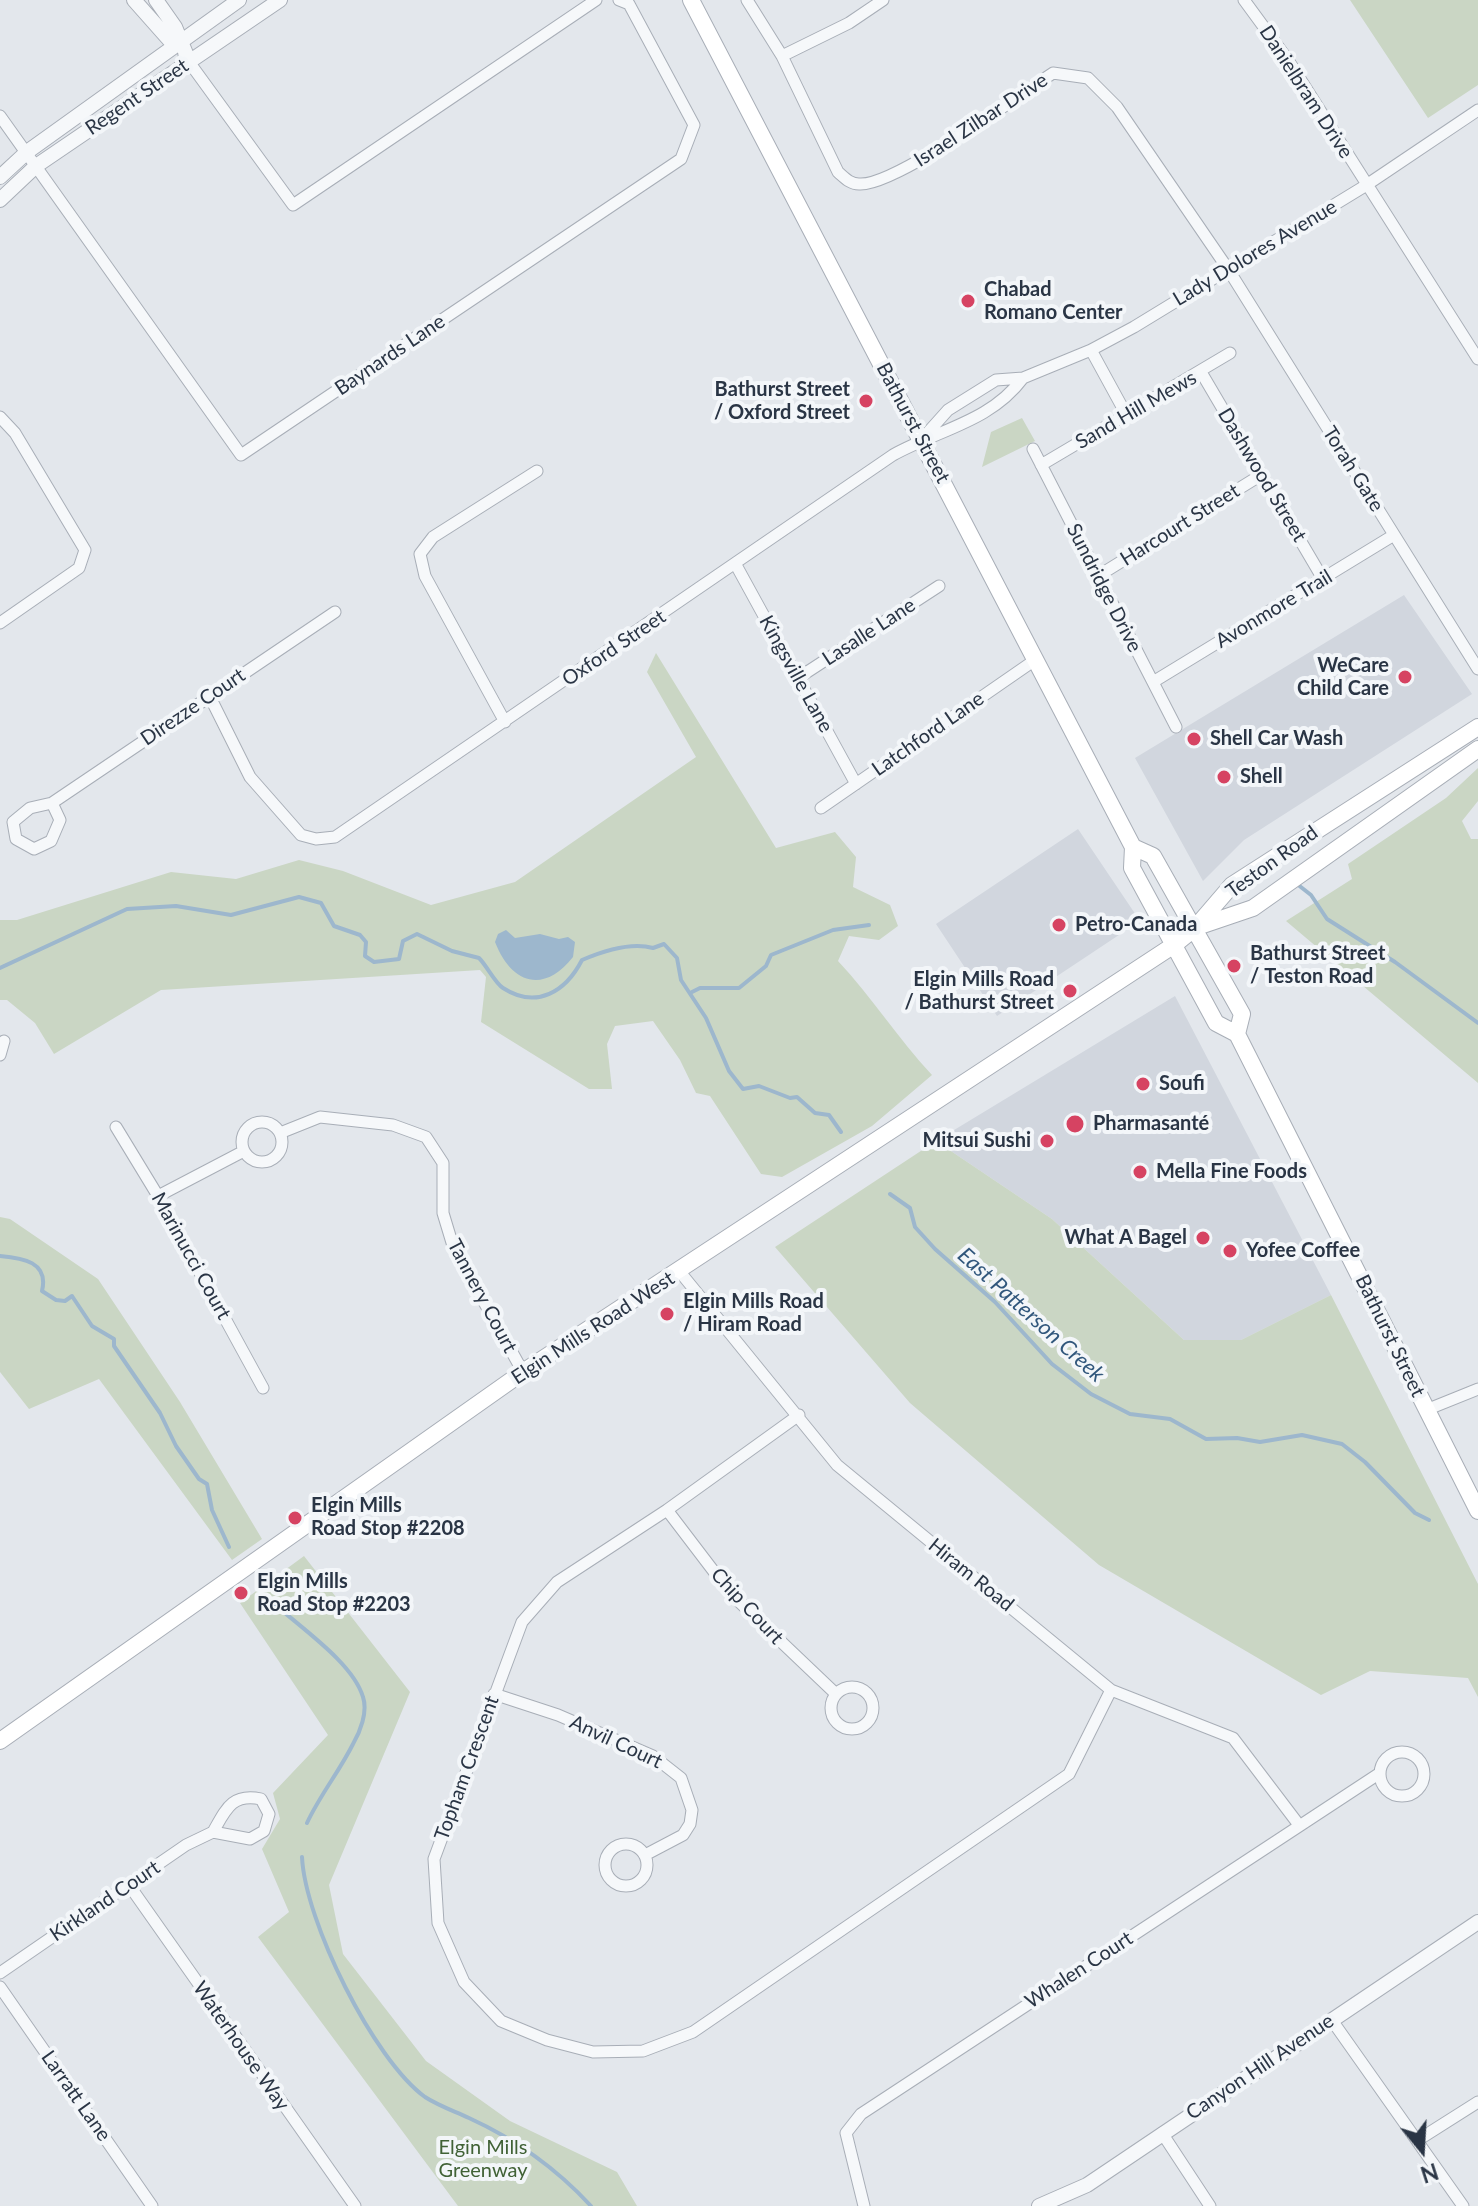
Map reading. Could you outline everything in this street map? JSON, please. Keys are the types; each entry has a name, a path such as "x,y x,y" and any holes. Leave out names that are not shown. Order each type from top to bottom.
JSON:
{"main road":[{"name":"Bathurst Street","path":"691,0 1133,847 1132,868 1216,1023 1237,1034 1478,1511"},
{"name":"Teston Road","path":"1195,928 1232,885 1478,727"},
{"name":"Teston Road","path":"1195,928 1253,908 1478,749"},
{"name":"Bathurst Street","path":"1133,847 1153,856 1195,928 1242,1014 1237,1034"},
{"name":"Elgin Mills Road West","path":"0,1741 523,1372 680,1272 1174,945 1195,928"}],"street":[{"path":"134,0 177,42"},
{"path":"156,0 189,61 293,205 596,0"},
{"name":"Regent Street","path":"0,177 27,152 239,0"},
{"name":"Regent Street","path":"0,200 36,166 280,0"},
{"name":"Baynards Lane","path":"36,166 241,455 681,159 694,125 629,4 619,0"},
{"name":"Israel Zilbar Drive","path":"747,0 782,56 838,172 850,182 862,185 902,170 1053,73 1088,78 1117,107 1228,269"},
{"path":"782,56 849,23 883,0"},
{"name":"Danielbram Drive","path":"1244,0 1288,60 1365,186 1478,359"},
{"name":"Lady Dolores Avenue","path":"922,439 948,410 996,380 1023,378 1091,350 1365,186 1478,110"},
{"path":"0,116 36,166"},
{"name":"Torah Gate","path":"1228,269 1478,669"},
{"path":"1091,350 1126,414"},
{"name":"Sand Hill Mews","path":"1041,465 1230,353"},
{"name":"Dashwood Street","path":"1201,372 1323,579"},
{"name":"Lady Dolores Avenue","path":"922,439 952,431 1007,399 1023,378"},
{"path":"0,417 15,433 85,550 79,568 0,623"},
{"name":"Oxford Street","path":"209,695 250,777 301,835 316,839 335,837 890,457 922,439"},
{"name":"Sundridge Drive","path":"1033,449 1176,727"},
{"path":"505,722 425,576 420,554 433,537 537,471"},
{"name":"Harcourt Street","path":"1098,576 1261,475"},
{"name":"Avonmore Trail","path":"1153,682 1394,535"},
{"name":"Kingsville Lane","path":"736,565 856,784"},
{"name":"Lasalle Lane","path":"798,678 939,586"},
{"name":"Direzze Court","path":"52,803 60,820 51,841 34,849 16,839 13,822 30,808 52,803 335,612"},
{"name":"Latchford Lane","path":"821,808 1035,660"},
{"path":"0,1055 4,1041"},
{"name":"Tannery Court","path":"158,1196 244,1151 242,1137 256,1123 270,1123 280,1133 320,1117 393,1125 426,1137 443,1163 443,1213 453,1246 523,1372"},
{"name":"Marinucci Court","path":"116,1127 158,1196 263,1388"},
{"path":"244,1151 259,1162 271,1160 282,1145 280,1133"},
{"name":"Hiram Road","path":"680,1272 837,1465 1111,1690 1233,1738 1299,1825"},
{"path":"1426,1410 1478,1389"},
{"name":"Topham Crescent","path":"799,1415 667,1510 557,1582 522,1622 434,1859 438,1923 464,1982 501,2021 547,2040 593,2052 643,2051 693,2032 1069,1774 1111,1690"},
{"name":"Chip Court","path":"667,1510 731,1594 836,1694"},
{"name":"Anvil Court","path":"494,1694 653,1756 674,1771 688,1791 690,1824 683,1835 645,1855"},
{"name":"Whalen Court","path":"864,2206 846,2133 861,2114 1380,1773 1385,1759 1405,1752 1422,1765 1424,1779 1416,1792 1395,1796 1384,1787 1380,1773"},
{"name":"Kirkland Court","path":"0,1973 186,1845 213,1832 229,1803 244,1795 261,1799 269,1814 264,1831 250,1839 213,1832"},
{"name":"Waterhouse Way","path":"129,1885 355,2206"},
{"name":"Canyon Hill Avenue","path":"1039,2206 1087,2185 1478,1922"},
{"name":"Larratt Lane","path":"0,1987 152,2206"},
{"path":"1331,2019 1463,2206"},
{"path":"1418,2140 1478,2102"},
{"path":"1162,2133 1210,2206"}],"shaded area":[{"path":"1404,595 1472,694 1244,840 1203,881 1135,758"},
{"path":"1078,829 1140,921 997,1016 936,924"},
{"path":"1175,996 1331,1295 1241,1340 1184,1340 1052,1219 936,1141"}],"green space":[{"path":"1350,0 1478,0 1478,85 1428,118"},
{"path":"1022,418 1035,441 982,467 991,432"},
{"path":"656,653 776,848 835,832 856,857 853,887 890,905 898,926 879,940 849,936 838,961 932,1075 872,1126 782,1177 761,1174 710,1096 696,1093 680,1060 653,1021 615,1026 607,1044 612,1089 589,1089 481,1022 486,977 480,970 161,990 54,1054 35,1023 7,1000 0,1000 0,920 17,920 171,872 236,879 299,860 343,871 431,905 515,882 696,757 647,672"},
{"path":"1478,768 1478,801 1462,821 1471,839 1478,839 1478,1083 1286,921 1352,879 1348,864 1446,798"},
{"path":"936,1141 1052,1219 1184,1340 1241,1340 1331,1295 1478,1584 1478,1697 1468,1678 1370,1671 1321,1695 1099,1565 910,1403 775,1247"},
{"path":"0,1217 10,1219 98,1279 180,1402 262,1539 232,1560 99,1379 29,1409 0,1372"},
{"name":"Elgin Mills Greenway","path":"304,1556 410,1692 329,1885 343,1954 426,2061 510,2121 617,2172 637,2206 458,2206 258,1937 289,1912 262,1849 280,1819 273,1793 328,1735 240,1603"}],"water":[{"path":"506,930 515,938 540,934 559,939 568,937 575,942 573,957 562,969 539,980 519,975 502,956 495,942 498,934"}],"waterway":[{"path":"1297,884 1311,895 1327,919 1395,962 1478,1023"},
{"name":"East Patterson Creek","path":"0,968 127,909 176,906 231,915 299,897 321,903 334,926 360,935 366,942 365,956 374,962 399,959 403,941 417,934 452,951 479,958 500,986 527,997 539,997 559,988 568,981 582,960 618,948 653,948 664,944 677,958 681,980 706,1018 729,1071 743,1089 759,1086 790,1098 797,1097 815,1113 829,1115 841,1132"},
{"path":"692,992 700,988 739,988 766,966 771,955 833,930 869,925"},
{"name":"East Patterson Creek","path":"890,1194 910,1208 915,1227 935,1249 995,1302 1052,1364 1091,1394 1130,1414 1170,1419 1206,1439 1237,1438 1260,1442 1302,1435 1342,1444 1365,1462 1415,1513 1429,1520"},
{"path":"0,1256 32,1263 42,1274 42,1291 56,1300 65,1301 72,1296 92,1326 114,1339 114,1346 160,1413 176,1446 199,1479 207,1484 212,1510 229,1547"},
{"path":"267,1597 335,1656 357,1683 363,1697 365,1709 356,1739 307,1823"},
{"path":"302,1857 315,1916 345,1987 384,2052 405,2078 430,2100 519,2145 564,2179 591,2206"}],"place":[{"name":"Chabad Romano Center","path":"968,301"},
{"name":"Bathurst Street / Oxford Street","path":"866,401"},
{"name":"WeCare Child Care","path":"1405,677"},
{"name":"Shell Car Wash","path":"1194,739"},
{"name":"Shell","path":"1224,777"},
{"name":"Petro-Canada","path":"1059,925"},
{"name":"Bathurst Street / Teston Road","path":"1234,966"},
{"name":"Elgin Mills Road / Bathurst Street","path":"1070,991"},
{"name":"Soufi","path":"1143,1084"},
{"name":"Pharmasanté","path":"1075,1124"},
{"name":"Mitsui Sushi","path":"1047,1141"},
{"name":"Mella Fine Foods","path":"1140,1172"},
{"name":"What A Bagel","path":"1203,1238"},
{"name":"Yofee Coffee","path":"1230,1251"},
{"name":"Elgin Mills Road / Hiram Road","path":"667,1314"},
{"name":"Elgin Mills Road Stop #2208","path":"295,1518"},
{"name":"Elgin Mills Road Stop #2203","path":"241,1593"}]}
